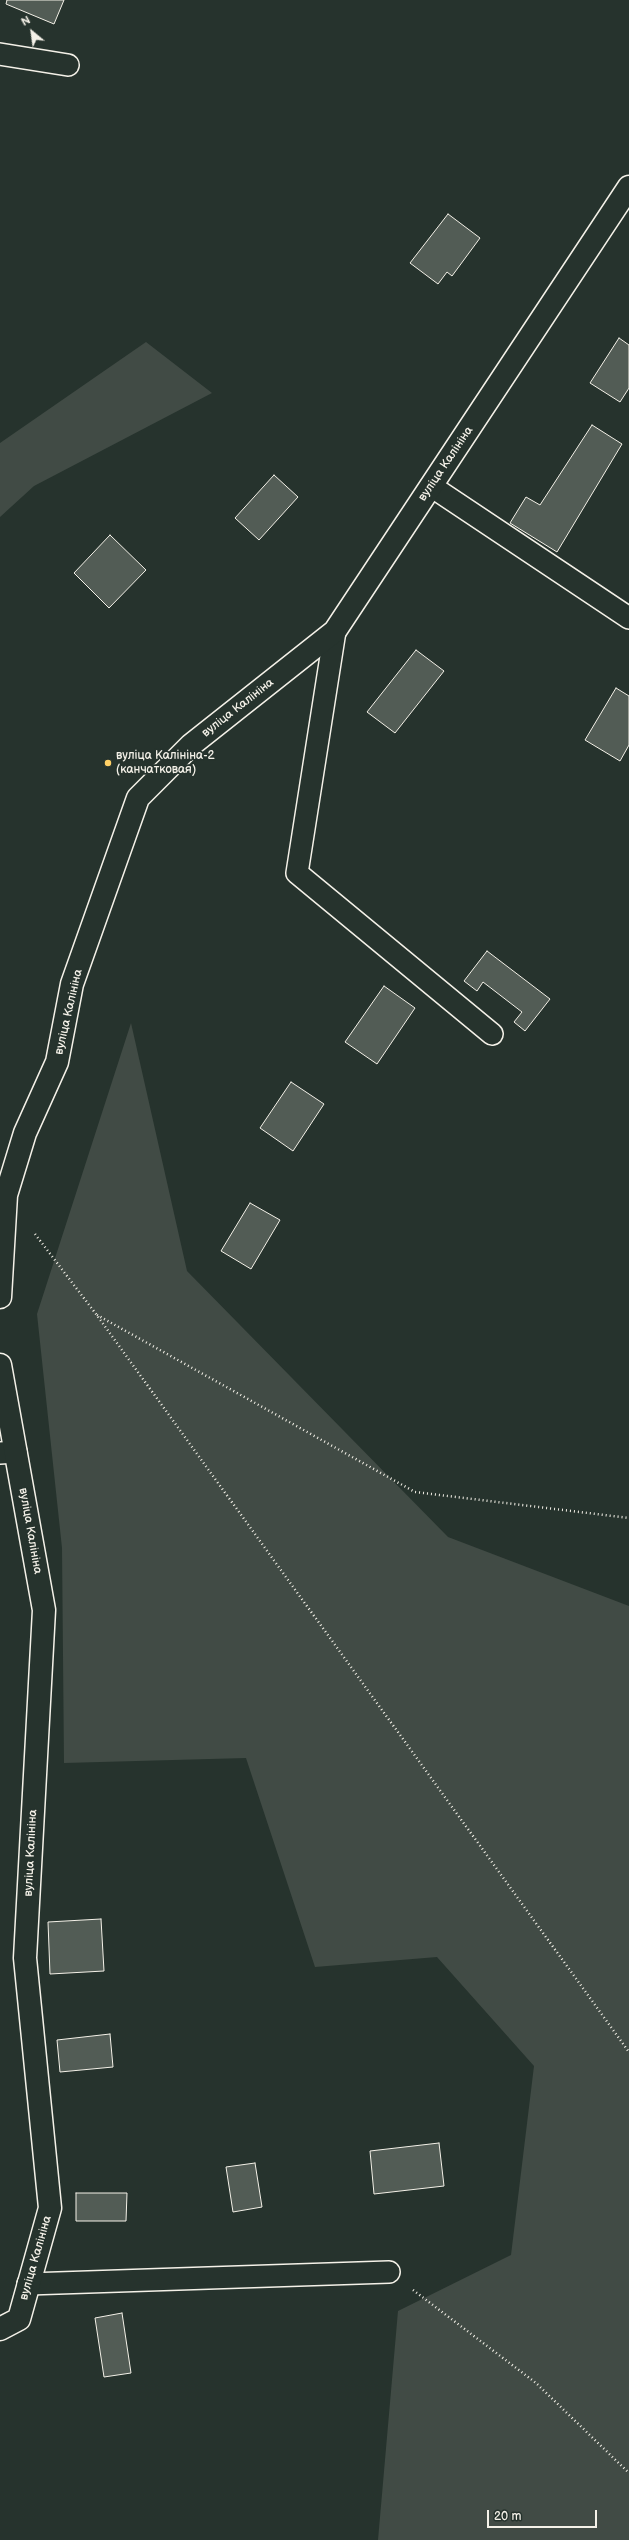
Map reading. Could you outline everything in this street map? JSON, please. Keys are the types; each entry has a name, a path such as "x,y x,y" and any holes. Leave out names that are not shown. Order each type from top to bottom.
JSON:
{"street":[{"name":"вуліца Калініна","path":"0,1297 6,1195 25,1133 57,1062 72,984 138,798 191,746 335,631 629,187"},
{"name":"вуліца Калініна","path":"0,1365 8,1453 44,1610 25,1958 50,2208 19,2318 0,2329"}],"lane":[{"path":"0,54 68,65"},
{"path":"431,486 629,618"},
{"path":"335,631 297,873 492,1034"},
{"path":"28,2284 389,2272"}],"path":[{"path":"34,1233 96,1314 629,2052"},
{"path":"96,1314 415,1492 629,1518"},
{"path":"389,2272 536,2383 629,2473"}],"shaded area":[{"path":"146,342 212,393 34,486 0,517 0,443"},
{"path":"131,1023 187,1271 448,1537 629,1606 629,2540 378,2540 398,2311 511,2255 534,2066 437,1957 315,1967 246,1758 64,1763 62,1548 37,1314"}],"building":[{"path":"7,0 64,0 54,24 6,4"},
{"path":"448,214 480,238 452,276 447,272 438,284 410,263"},
{"path":"619,338 629,345 629,388 620,402 590,383"},
{"path":"592,425 622,444 557,552 510,523 526,497 540,505"},
{"path":"274,475 298,497 259,540 235,518"},
{"path":"110,535 146,570 109,608 74,573"},
{"path":"416,650 444,671 395,733 367,712"},
{"path":"616,688 629,696 629,745 620,761 585,740"},
{"path":"487,951 550,999 525,1031 514,1022 522,1012 483,982 477,991 464,981"},
{"path":"384,986 415,1008 377,1064 345,1042"},
{"path":"291,1082 324,1104 293,1151 260,1128"},
{"path":"250,1203 280,1220 251,1269 221,1251"},
{"path":"101,1919 104,1971 50,1974 48,1922"},
{"path":"110,2034 113,2067 60,2072 57,2040"},
{"path":"439,2143 444,2186 374,2194 370,2151"},
{"path":"255,2163 262,2207 233,2212 226,2167"},
{"path":"76,2193 127,2193 126,2221 76,2221"},
{"path":"122,2313 131,2373 104,2377 95,2318"}],"place":[{"name":"вуліца Калініна-2 (канчатковая)","path":"108,763"}]}
